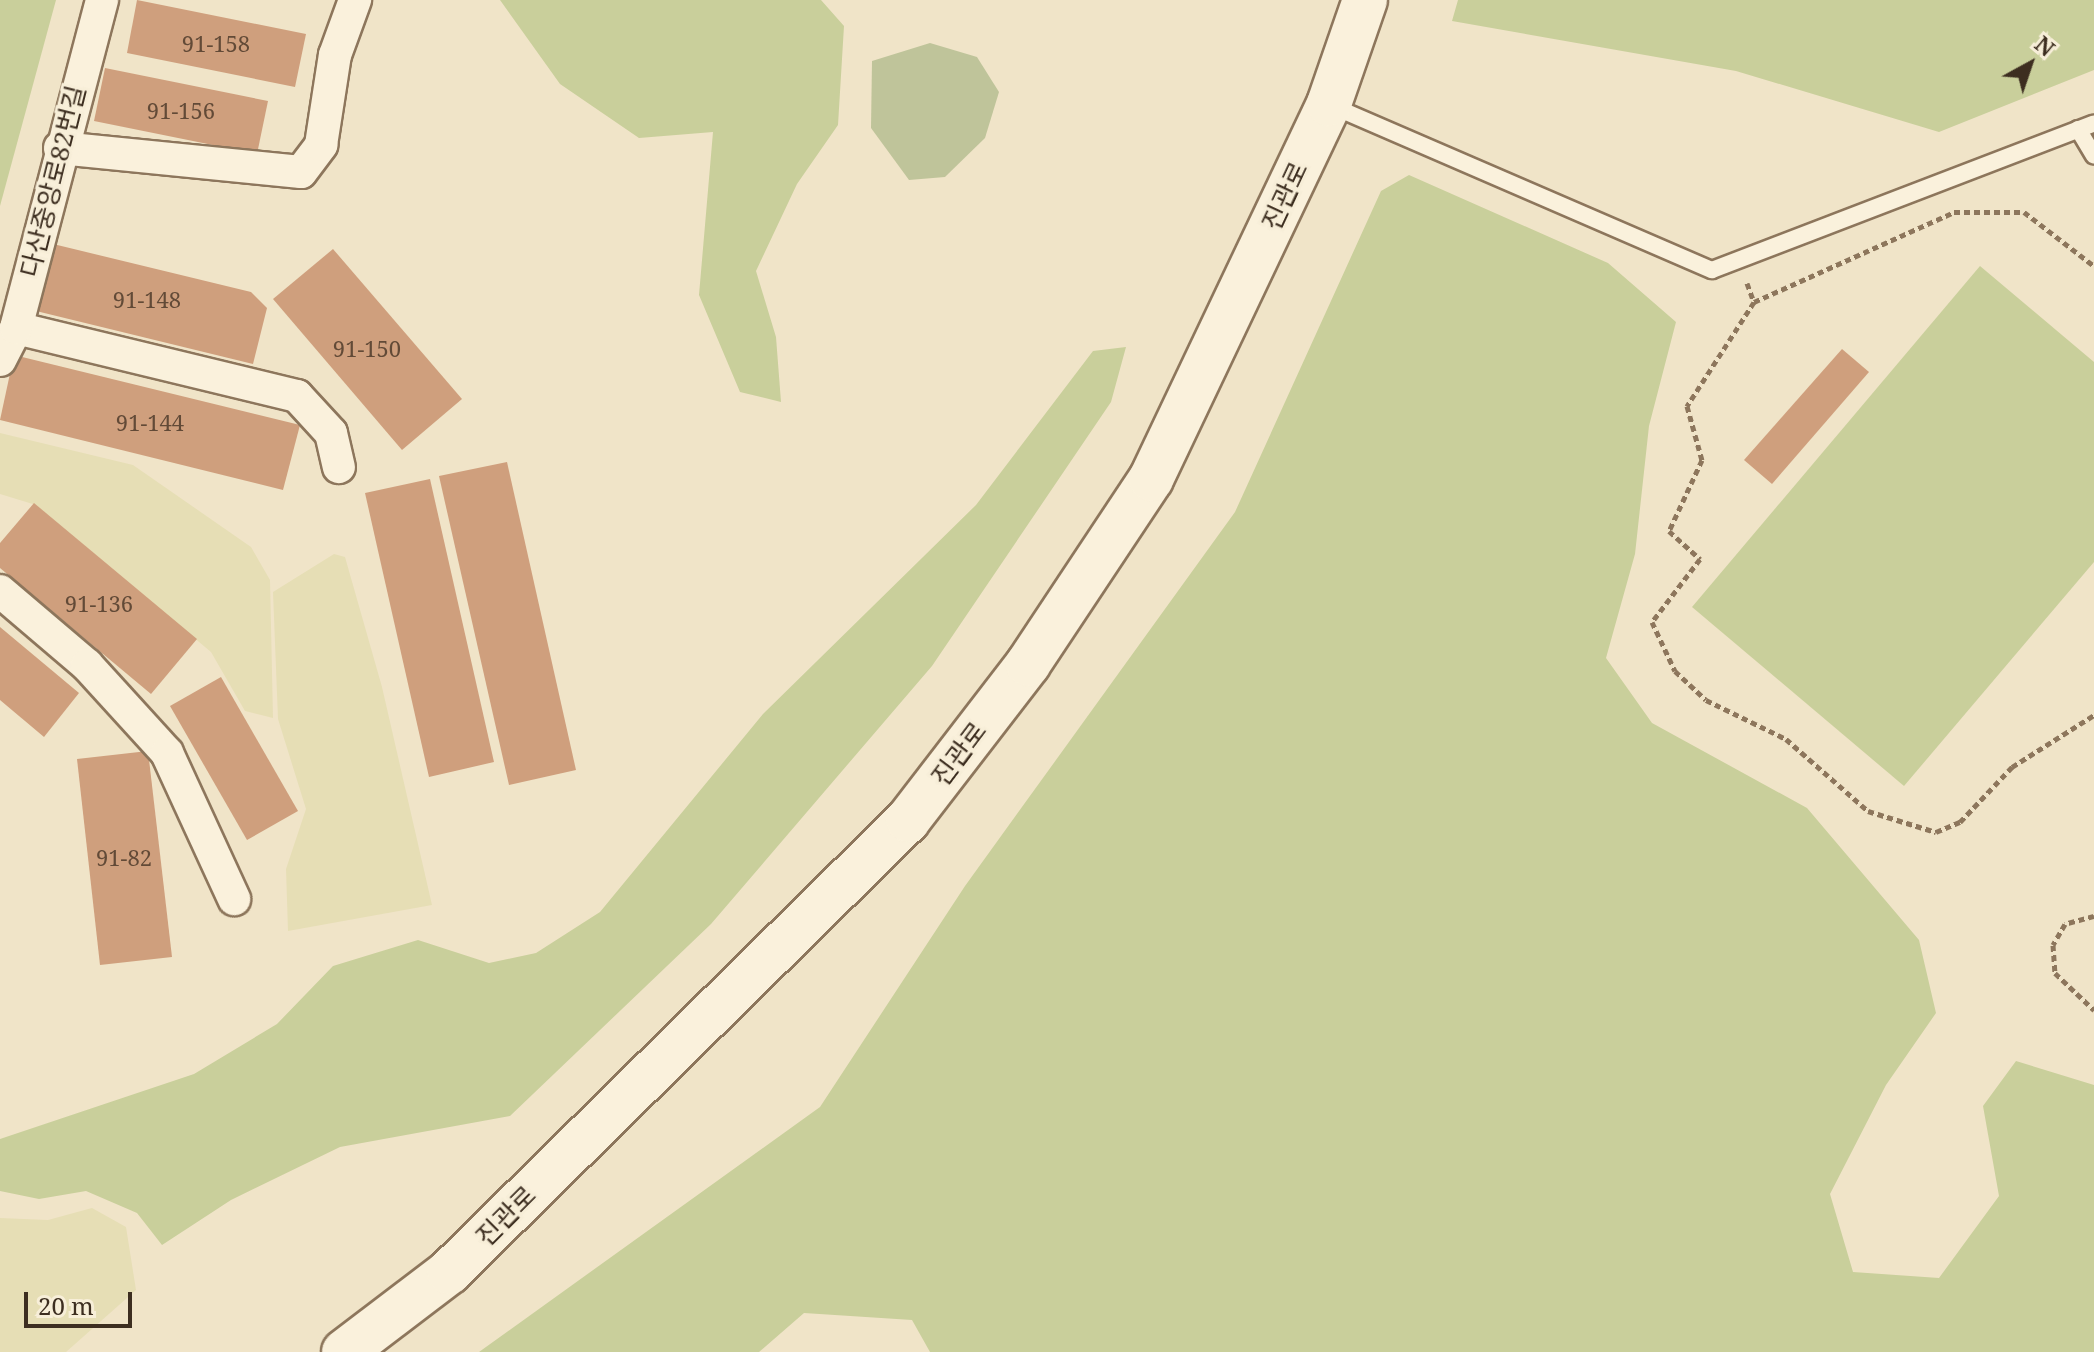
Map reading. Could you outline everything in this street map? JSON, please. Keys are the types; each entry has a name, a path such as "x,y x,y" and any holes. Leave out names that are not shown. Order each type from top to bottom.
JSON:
{"main road":[{"name":"진관로","path":"344,1352 449,1272 908,820 1028,664 1151,479 1329,104 1365,0"}],"street":[{"name":"다산중앙로82번길","path":"0,360 16,328 60,148 102,0"},
{"path":"60,148 301,172 321,145 335,55 355,0"},
{"path":"16,328 297,396 331,433 339,467"},
{"path":"0,591 87,665 167,753 234,899"}],"lane":[{"path":"1329,104 1712,270 2094,123"},
{"path":"2078,129 2094,156"}],"path":[{"path":"2094,266 2024,212 1954,212 1754,302 1687,406 1702,460 1669,531 1700,559 1652,622 1675,671 1706,700 1786,739 1868,811 1936,832 1960,822 2012,767 2094,715"},
{"path":"1738,260 1754,302"},
{"path":"2094,916 2065,924 2053,945 2055,973 2094,1010"}],"shaded area":[{"path":"0,433 133,465 251,547 270,580 273,718 245,711 211,652 36,505 0,494"},
{"path":"334,554 345,557 382,687 432,905 288,931 286,869 306,809 278,719 273,592"},
{"path":"92,1208 126,1227 136,1290 66,1352 0,1352 0,1218 48,1220"}],"green space":[{"path":"0,0 56,0 0,206"},
{"path":"500,0 821,0 844,26 838,125 797,184 756,271 776,337 781,402 740,392 699,295 713,132 639,138 560,84"},
{"path":"1458,0 2094,0 2094,70 1939,132 1736,71 1452,21"},
{"path":"930,43 977,57 999,92 985,138 945,177 909,180 871,128 872,61"},
{"path":"1409,175 1608,263 1676,322 1649,426 1635,554 1606,658 1652,723 1807,808 1919,940 1936,1013 1886,1085 1830,1194 1853,1272 1939,1278 1999,1196 1983,1106 2016,1061 2094,1085 2094,1352 930,1352 912,1320 804,1313 759,1352 479,1352 820,1107 965,886 1235,512 1381,191"},
{"path":"1980,266 2094,362 2094,562 1904,786 1692,607"},
{"path":"1126,347 1111,402 932,666 711,924 510,1116 340,1147 231,1200 162,1245 137,1213 86,1191 39,1199 0,1191 0,1139 194,1074 277,1024 333,966 418,940 489,963 536,953 600,912 763,714 976,505 1093,351"}],"building":[{"path":"137,0 306,34 295,87 127,53"},
{"path":"105,68 268,101 257,154 94,121"},
{"path":"49,243 251,292 267,308 253,364 32,310"},
{"path":"333,249 462,399 402,450 273,299"},
{"path":"1842,349 1869,372 1772,484 1744,460"},
{"path":"14,355 300,425 283,490 0,420"},
{"path":"507,462 576,770 509,785 439,476"},
{"path":"430,479 494,762 429,777 365,493"},
{"path":"34,503 197,639 151,694 0,568 0,543"},
{"path":"0,627 79,693 44,737 0,700"},
{"path":"221,677 298,811 247,840 170,706"},
{"path":"148,751 172,957 100,965 77,759"}]}
